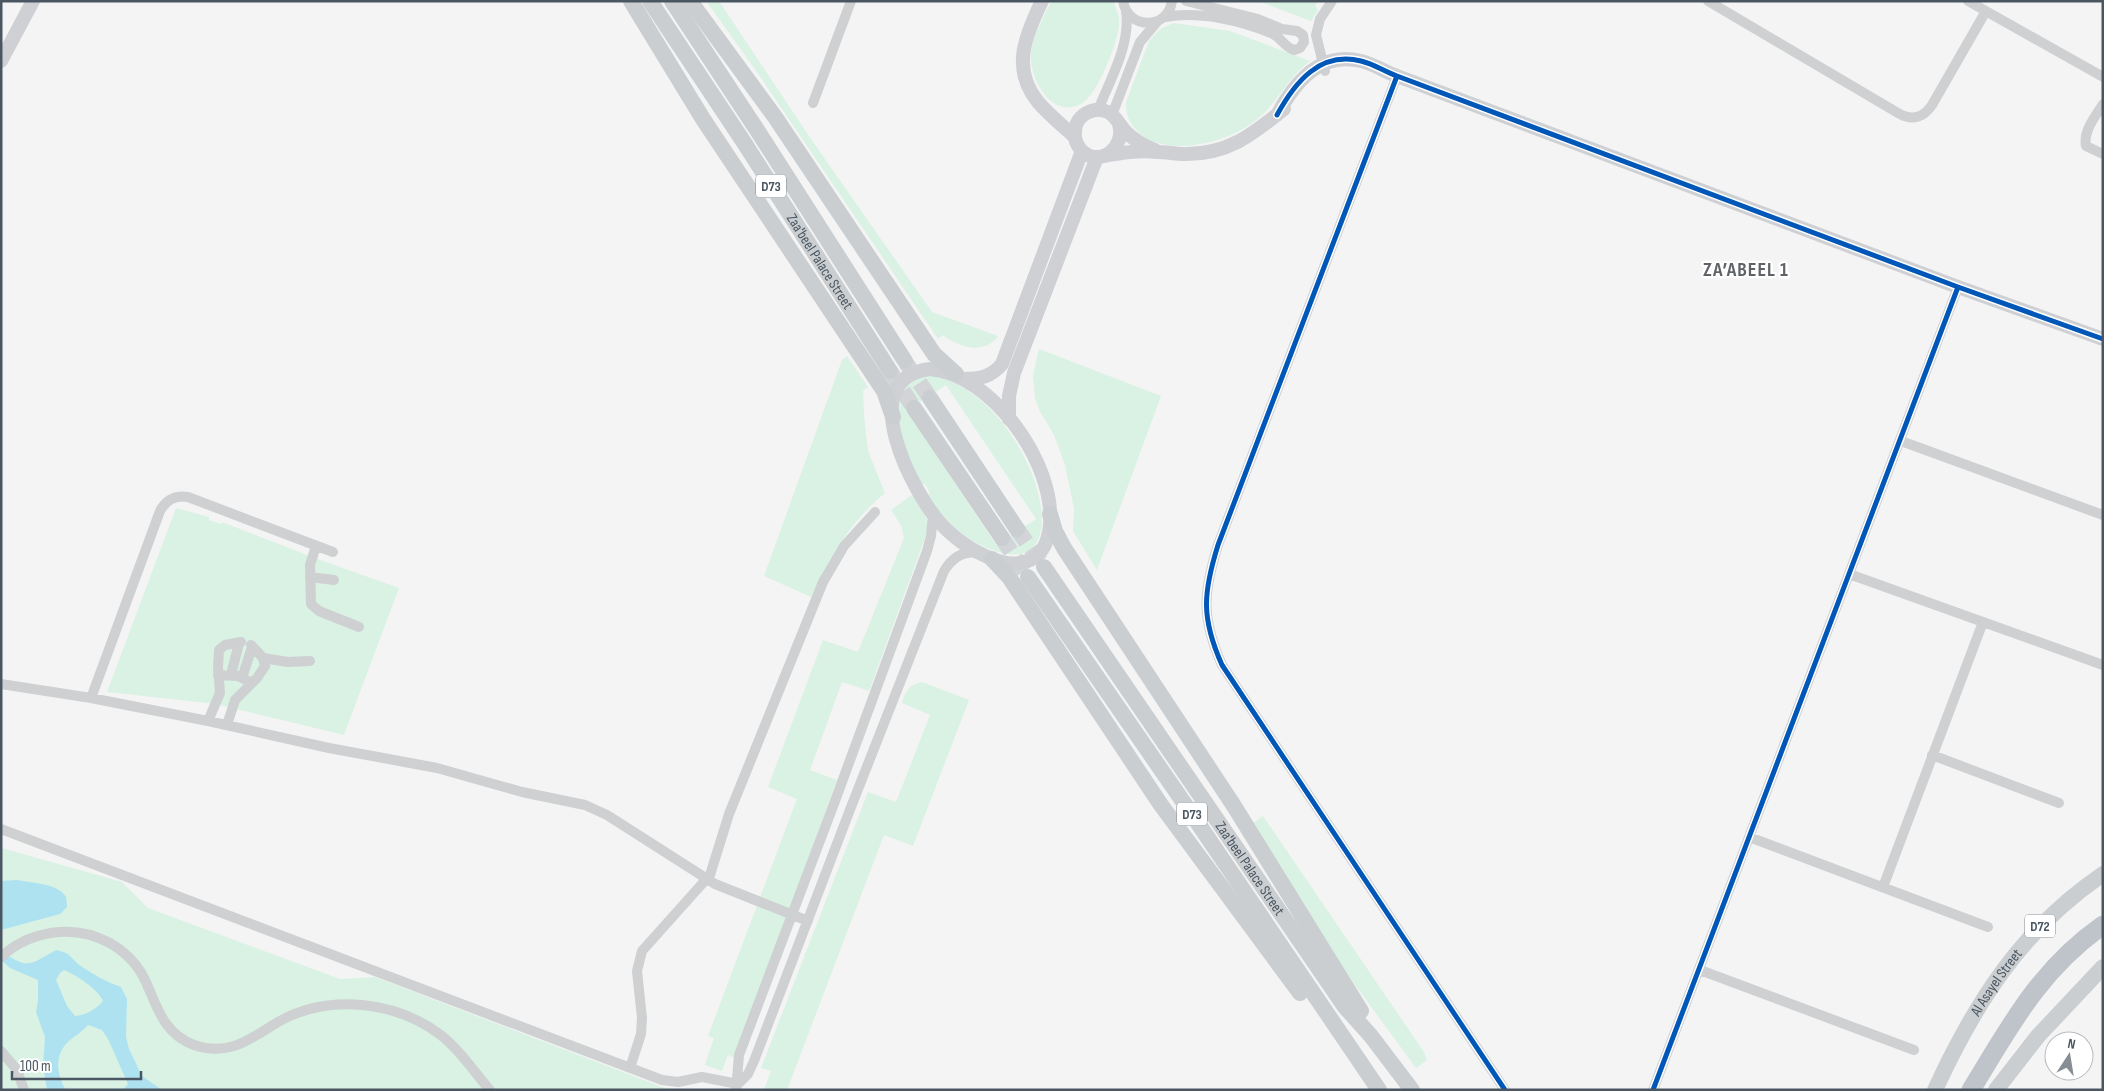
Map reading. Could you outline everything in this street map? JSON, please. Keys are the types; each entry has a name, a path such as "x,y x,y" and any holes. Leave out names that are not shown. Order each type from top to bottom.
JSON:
{"highway":[{"path":"1972,1090 2024,1003 2044,978 2075,947 2103,925"}],"main road":[{"path":"631,1 703,119 884,391 893,417"},
{"name":"Zaa'beel Palace Street","path":"650,1 745,144 890,371"},
{"name":"Zaa'beel Palace Street","path":"672,1 905,361"},
{"path":"690,1 775,117 934,354 960,377"},
{"path":"930,398 1017,528"},
{"path":"914,408 1002,538"},
{"path":"1050,514 1064,548 1265,854 1314,937 1360,1009 1371,1036"},
{"path":"993,559 1009,577 1161,806 1329,1031 1353,1053"},
{"name":"Zaa'beel Palace Street","path":"1044,567 1340,999 1412,1090"},
{"name":"Zaa'beel Palace Street","path":"1028,578 1186,805 1379,1090"},
{"name":"Al Asayel Street","path":"1935,1090 1954,1049 1989,989 2014,955 2058,909 2103,874"},
{"path":"1996,1090 2038,1036 2103,967"}],"street":[{"path":"1,61 33,1"},
{"path":"813,103 851,1"},
{"path":"1009,419 1009,396 1014,373 1100,157 1118,146 1121,136 1116,120 1140,42 1169,11 1172,1"},
{"path":"1125,6 1136,21 1143,23 1194,15 1235,22 1272,33 1294,50 1300,48 1304,42 1302,35 1296,31 1282,29 1242,15 1186,1"},
{"path":"1325,67 1316,36 1320,19 1332,1"},
{"path":"1708,1 1905,117 1913,118 1928,112 1986,11"},
{"path":"1968,1 2103,77"},
{"path":"1039,5 1024,44 1024,69 1032,93 1048,112 1075,137 1082,151 1100,157 1130,152 1187,154 1222,148 1255,133 1277,114 1302,77 1325,67 1352,59 1363,61 1397,76 1958,287 2103,339"},
{"path":"1048,112 1082,116 1098,110 1126,38 1128,20 1125,6"},
{"path":"1397,76 1218,545 1208,575 1205,598 1207,621 1212,644 1222,665 1505,1090"},
{"path":"2103,104 2087,131 2085,140 2086,146 2103,154"},
{"path":"1098,110 1116,120 1133,138 1158,152"},
{"path":"1075,137 1076,126 1082,116"},
{"path":"993,559 956,537 932,514 918,492 902,459 894,432 895,395 908,376 922,370 937,370 960,377 984,378 997,370 1002,364 1082,151"},
{"path":"1653,1090 1958,287"},
{"path":"736,1087 748,1074 754,1061 944,571 948,564 960,555 975,552 1014,564 1031,560 1043,548 1046,539 1050,514 1047,492 1040,469 1027,444 1009,419 984,393 960,377"},
{"path":"1901,441 2103,515"},
{"path":"91,698 160,510 169,500 178,497 188,497 333,552"},
{"path":"630,1068 639,1042 642,1026 637,971 639,957 650,939 707,880 712,870 729,814 823,582 844,546 875,512"},
{"path":"736,1087 736,1070 739,1055 927,551 931,536 932,514"},
{"path":"316,546 311,560 309,599 312,607 359,627"},
{"path":"1849,574 2103,665"},
{"path":"310,577 334,580"},
{"path":"1883,886 1983,622"},
{"path":"208,721 219,697 218,663 220,648 225,645 246,644 263,658 288,662 310,661"},
{"path":"231,675 246,644"},
{"path":"242,678 246,644"},
{"path":"228,726 235,700 252,684 264,668 263,658"},
{"path":"218,675 231,675 242,678 252,684"},
{"path":"1,684 91,698 208,721 329,748 438,768 522,792 585,805 607,815 724,889 808,921"},
{"path":"1932,756 2059,802"},
{"path":"1,829 667,1082 678,1082 702,1077 736,1087"},
{"path":"1749,837 1988,926"},
{"path":"1,957 25,941 50,933 77,932 101,938 121,950 137,967 148,987 156,1010 168,1027 184,1040 205,1048 225,1048 244,1043 284,1019 324,1007 360,1005 387,1009 412,1018 443,1037 460,1053 490,1090"},
{"path":"1700,970 1914,1050"},
{"path":"1,1051 17,1070 24,1090"}],"green space":[{"path":"706,1 719,1 813,142 932,312 998,336 993,342 986,346 972,348 949,340 943,335 938,339 757,72"},
{"path":"1051,1 1114,1 1119,17 1115,42 1100,80 1087,99 1081,104 1070,107 1060,106 1043,93 1037,83 1031,61 1034,38"},
{"path":"1258,1 1318,1 1315,6 1318,10 1311,21"},
{"path":"1173,23 1230,31 1310,61 1297,72 1265,112 1241,130 1210,142 1177,146 1162,144 1148,139 1131,124 1127,114 1126,102 1149,41 1160,29"},
{"path":"1039,349 1161,396 1097,570 1073,531 1074,509 1065,465 1054,435 1039,410 1035,398 1033,375"},
{"path":"847,356 868,387 863,391 868,451 885,493 862,515 842,540 825,568 811,597 764,576 842,360"},
{"path":"929,375 964,388 995,414 1019,446 1035,482 1042,514 1038,540 1022,553 992,550 964,535 941,513 929,497 929,491 925,484 921,485 905,448 899,417 900,403 903,391 911,383","holes":["946,385 1036,519 996,545 907,411"]},
{"path":"913,494 925,509 928,530 869,691 842,682 810,770 837,780 735,1058 728,1055 722,1071 705,1065 714,1038 708,1036 797,799 768,787 823,640 858,652 904,538 901,525 891,510"},
{"path":"176,508 209,517 209,520 221,524 222,522 399,588 344,735 216,704 107,692"},
{"path":"922,682 969,700 913,846 884,835 787,1090 764,1090 771,1071 761,1068 868,792 896,802 930,715 902,703 908,689"},
{"path":"1263,816 1424,1052 1427,1060 1416,1068 1350,978 1253,823"},
{"path":"2,848 122,882 148,908 340,979 375,977 670,1090 1,1090"}],"water":[{"path":"17,880 44,884 57,889 66,897 67,907 60,914 1,930 1,881"},
{"path":"56,950 66,953 87,970 121,987 127,999 126,1037 129,1049 142,1076 162,1090 123,1090 128,1084 109,1041 102,1030 88,1025 70,1040 61,1051 58,1064 60,1077 66,1090 47,1090 43,1066 45,1037 36,1012 38,980 10,968 1,960 1,951 18,961 29,963","holes":["64,970 92,987 101,997 103,1001 90,1012 75,1016 67,1006 56,980"]}],"tunnel":[{"path":"906,363 930,398"},
{"path":"890,371 914,408"},
{"path":"1017,529 1044,567"},
{"path":"1002,538 1026,574"}],"cycle path":[{"path":"1277,115 1292,91 1310,72 1321,65 1333,61 1346,59 1361,61 1958,287 2103,339"},
{"path":"1397,76 1218,545 1209,577 1206,605 1210,633 1222,665 1505,1090"},
{"path":"1653,1090 1958,287"}],"district":[{"name":"ZA’ABEEL 1","path":"1746,270"}]}
